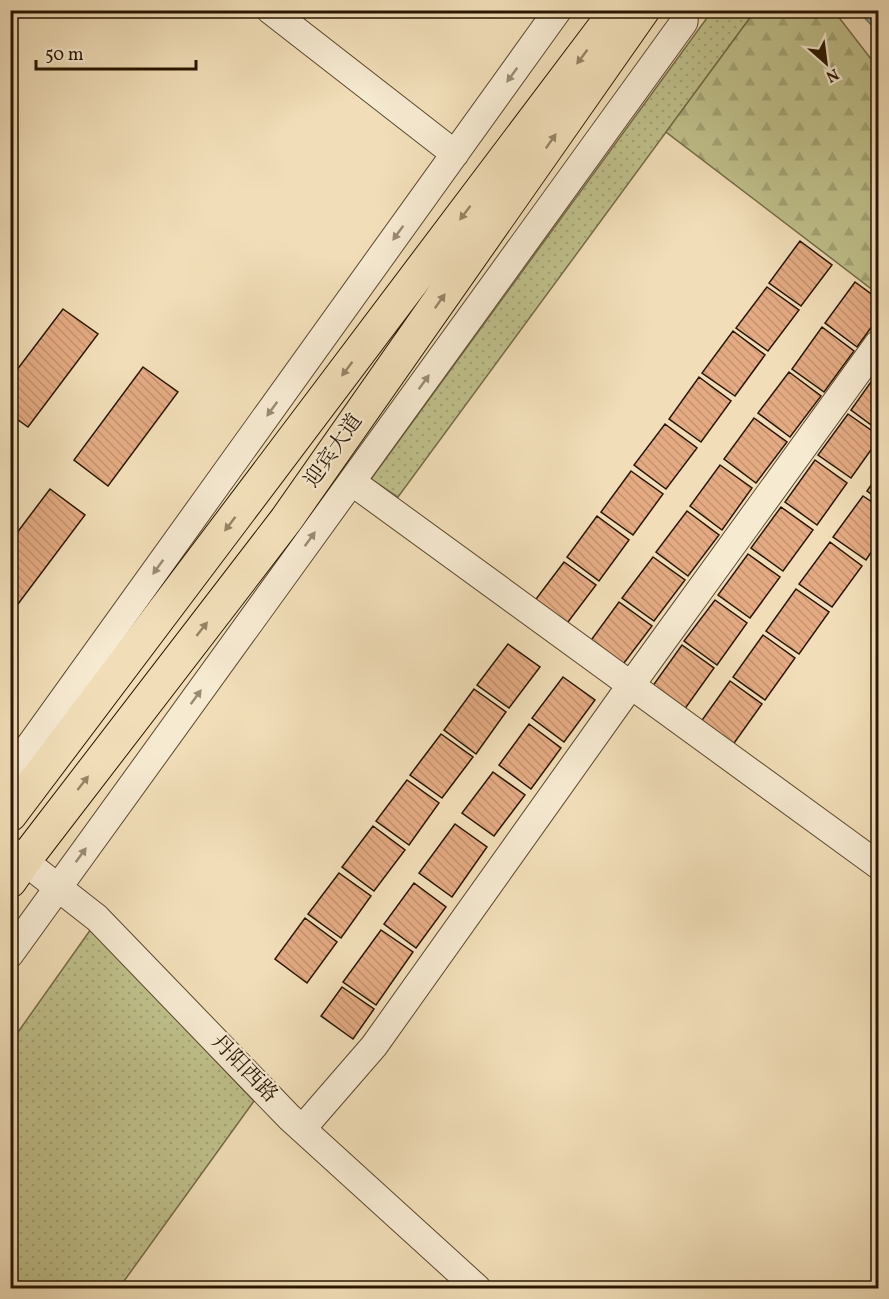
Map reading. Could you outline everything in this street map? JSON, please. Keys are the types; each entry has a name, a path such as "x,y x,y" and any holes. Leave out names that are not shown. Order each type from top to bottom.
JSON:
{"main road":[{"name":"迎宾大道","path":"10,815 617,10"},
{"name":"迎宾大道","path":"15,864 286,520 643,10"}],"street":[{"path":"270,10 455,154"},
{"path":"10,773 558,10"},
{"path":"10,954 684,22 685,10"},
{"path":"302,1129 374,1046 631,685 879,344"},
{"path":"352,482 879,865"},
{"name":"丹阳西路","path":"15,864 58,888 97,918 302,1129 477,1288"}],"green space":[{"path":"712,11 755,11 398,497 371,479"},
{"path":"755,11 834,11 878,68 878,294 666,132"},
{"path":"91,929 254,1101 119,1288 11,1288 11,1042"}],"water":[{"path":"858,11 878,11 878,32"}],"building":[{"path":"800,241 832,265 801,306 769,283"},
{"path":"10,269 17,274 10,282"},
{"path":"855,282 878,299 878,318 857,347 825,323"},
{"path":"767,287 799,310 768,351 736,328"},
{"path":"63,309 98,334 28,427 10,414 10,379"},
{"path":"822,327 854,351 824,392 792,369"},
{"path":"733,331 765,355 735,396 702,373"},
{"path":"143,367 178,392 108,486 74,460"},
{"path":"789,372 821,396 790,437 758,413"},
{"path":"878,372 878,430 851,410"},
{"path":"699,377 731,401 701,442 669,419"},
{"path":"848,414 878,435 878,440 851,478 818,455"},
{"path":"754,418 787,442 756,483 724,459"},
{"path":"665,424 697,448 666,489 634,465"},
{"path":"815,460 847,483 817,525 785,502"},
{"path":"720,465 752,488 722,530 690,506"},
{"path":"631,471 663,494 633,535 601,512"},
{"path":"878,475 878,499 867,491"},
{"path":"50,489 85,515 15,608 10,605 10,542"},
{"path":"863,496 878,506 878,542 866,560 833,537"},
{"path":"781,507 813,530 783,571 751,548"},
{"path":"687,511 719,535 688,576 656,552"},
{"path":"597,516 629,540 599,581 567,557"},
{"path":"830,542 862,566 832,607 799,584"},
{"path":"748,554 780,577 750,618 718,595"},
{"path":"653,557 685,580 654,621 622,598"},
{"path":"564,562 596,585 565,626 533,603"},
{"path":"796,589 829,612 799,654 766,631"},
{"path":"715,600 747,623 717,665 684,641"},
{"path":"619,602 652,626 621,667 589,643"},
{"path":"763,635 795,658 765,700 733,677"},
{"path":"508,644 540,667 509,708 477,685"},
{"path":"682,645 714,668 684,710 652,687"},
{"path":"563,677 595,700 564,742 532,718"},
{"path":"730,681 762,704 732,746 700,723"},
{"path":"474,689 506,712 476,754 444,730"},
{"path":"529,724 561,748 531,789 499,765"},
{"path":"441,734 473,757 442,798 410,775"},
{"path":"493,772 525,795 494,836 462,813"},
{"path":"407,780 439,803 409,845 376,821"},
{"path":"455,824 487,847 452,897 419,873"},
{"path":"373,826 405,850 374,891 342,867"},
{"path":"339,873 371,896 341,938 308,914"},
{"path":"414,883 446,907 416,948 384,924"},
{"path":"305,918 337,942 307,983 275,959"},
{"path":"381,930 413,952 376,1005 343,982"},
{"path":"342,987 374,1009 353,1039 321,1016"}]}
